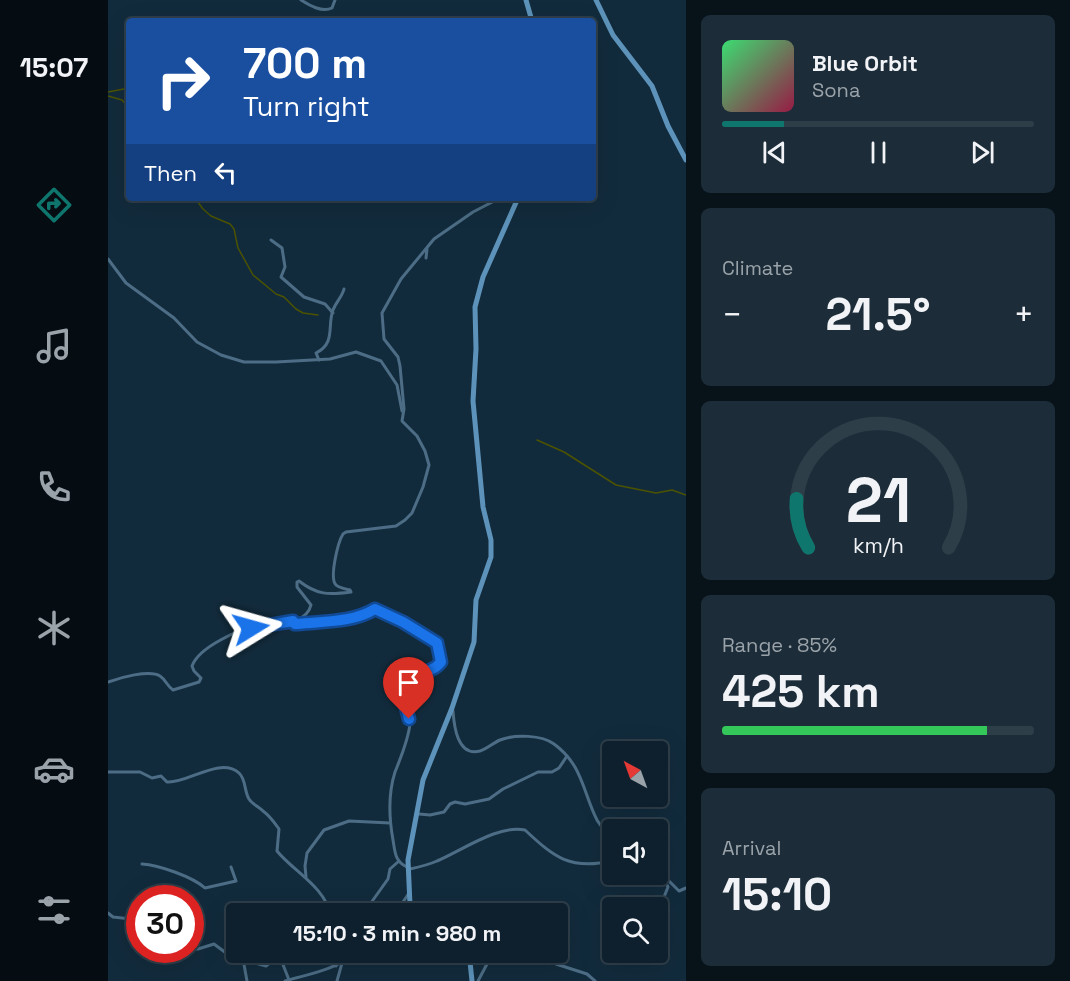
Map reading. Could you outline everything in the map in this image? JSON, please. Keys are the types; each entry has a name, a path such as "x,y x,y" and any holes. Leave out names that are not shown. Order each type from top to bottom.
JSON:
{"street":[{"path":"301,0 327,10 332,8 335,0"},
{"path":"526,0 531,18"},
{"path":"596,0 613,35 652,86 666,122 686,160"},
{"path":"108,682 131,676 155,674 163,679 171,689 176,689 202,679 192,666 200,653 208,648 257,626 293,621 302,617 311,608 309,601 297,587 297,582 322,594 351,592 334,581 333,571 343,534 396,526 405,520 412,513 429,465 417,435 402,421 400,366 398,357 384,339 381,318 401,279 434,239 468,215 494,201"},
{"path":"410,903 408,868 410,847 423,780 452,708 474,642 476,600 492,552 483,507 473,401 476,349 475,307 483,278 517,201"},
{"path":"271,240 281,245 283,251 285,267 281,277 304,297 326,304 333,313"},
{"path":"426,258 427,247"},
{"path":"108,259 126,283 172,316 197,342 221,355 244,362 319,360 356,352 381,361 397,385 402,415"},
{"path":"319,360 316,353 323,349 330,336 331,316 344,289"},
{"path":"293,621 297,624 343,620 375,609 418,631 439,646 441,662 438,666 400,679 410,722 401,760 395,773 390,801 390,823 395,854 399,861 408,868 430,864 495,834 521,829 556,856 587,865 602,863"},
{"path":"452,708 456,735 462,746 468,749 479,751 500,740 517,736 548,741 567,756 585,787 596,819 602,826"},
{"path":"419,814 430,815 444,812 450,804 455,802 465,804 489,799 503,789 538,772 552,772 559,768 567,756"},
{"path":"108,772 140,772 152,778 161,776 167,782 174,783 210,770 231,769 236,771 242,775 251,802 265,812 279,829 278,851 306,879 325,903"},
{"path":"306,879 304,866 307,853 324,830 349,821 390,823"},
{"path":"371,903 388,879 390,868 399,861"},
{"path":"142,864 157,866 194,880 205,888 236,881 231,867"},
{"path":"668,882 679,891 686,888"},
{"path":"664,897 669,889 667,885"},
{"path":"402,903 409,892"},
{"path":"108,913 113,917 126,918"},
{"path":"204,948 214,944 226,953"},
{"path":"244,963 247,981"},
{"path":"256,963 266,966 271,963"},
{"path":"282,963 287,980 314,975 340,963"},
{"path":"337,981 342,963"},
{"path":"470,963 472,981"},
{"path":"478,981 488,963"},
{"path":"554,963 587,974 595,981"}],"waterway":[{"path":"108,92 126,89"},
{"path":"108,96 122,100 126,105"},
{"path":"197,201 211,216 230,224 234,229 238,248 253,275 276,294 284,297 296,309 303,313 318,315"},
{"path":"537,440 564,452 616,485 656,493 672,490 686,495"}],"route":[{"path":"251,628 293,621 297,624 343,620 375,609 418,631 437,643 441,662 435,668 400,679 409,719"}]}
